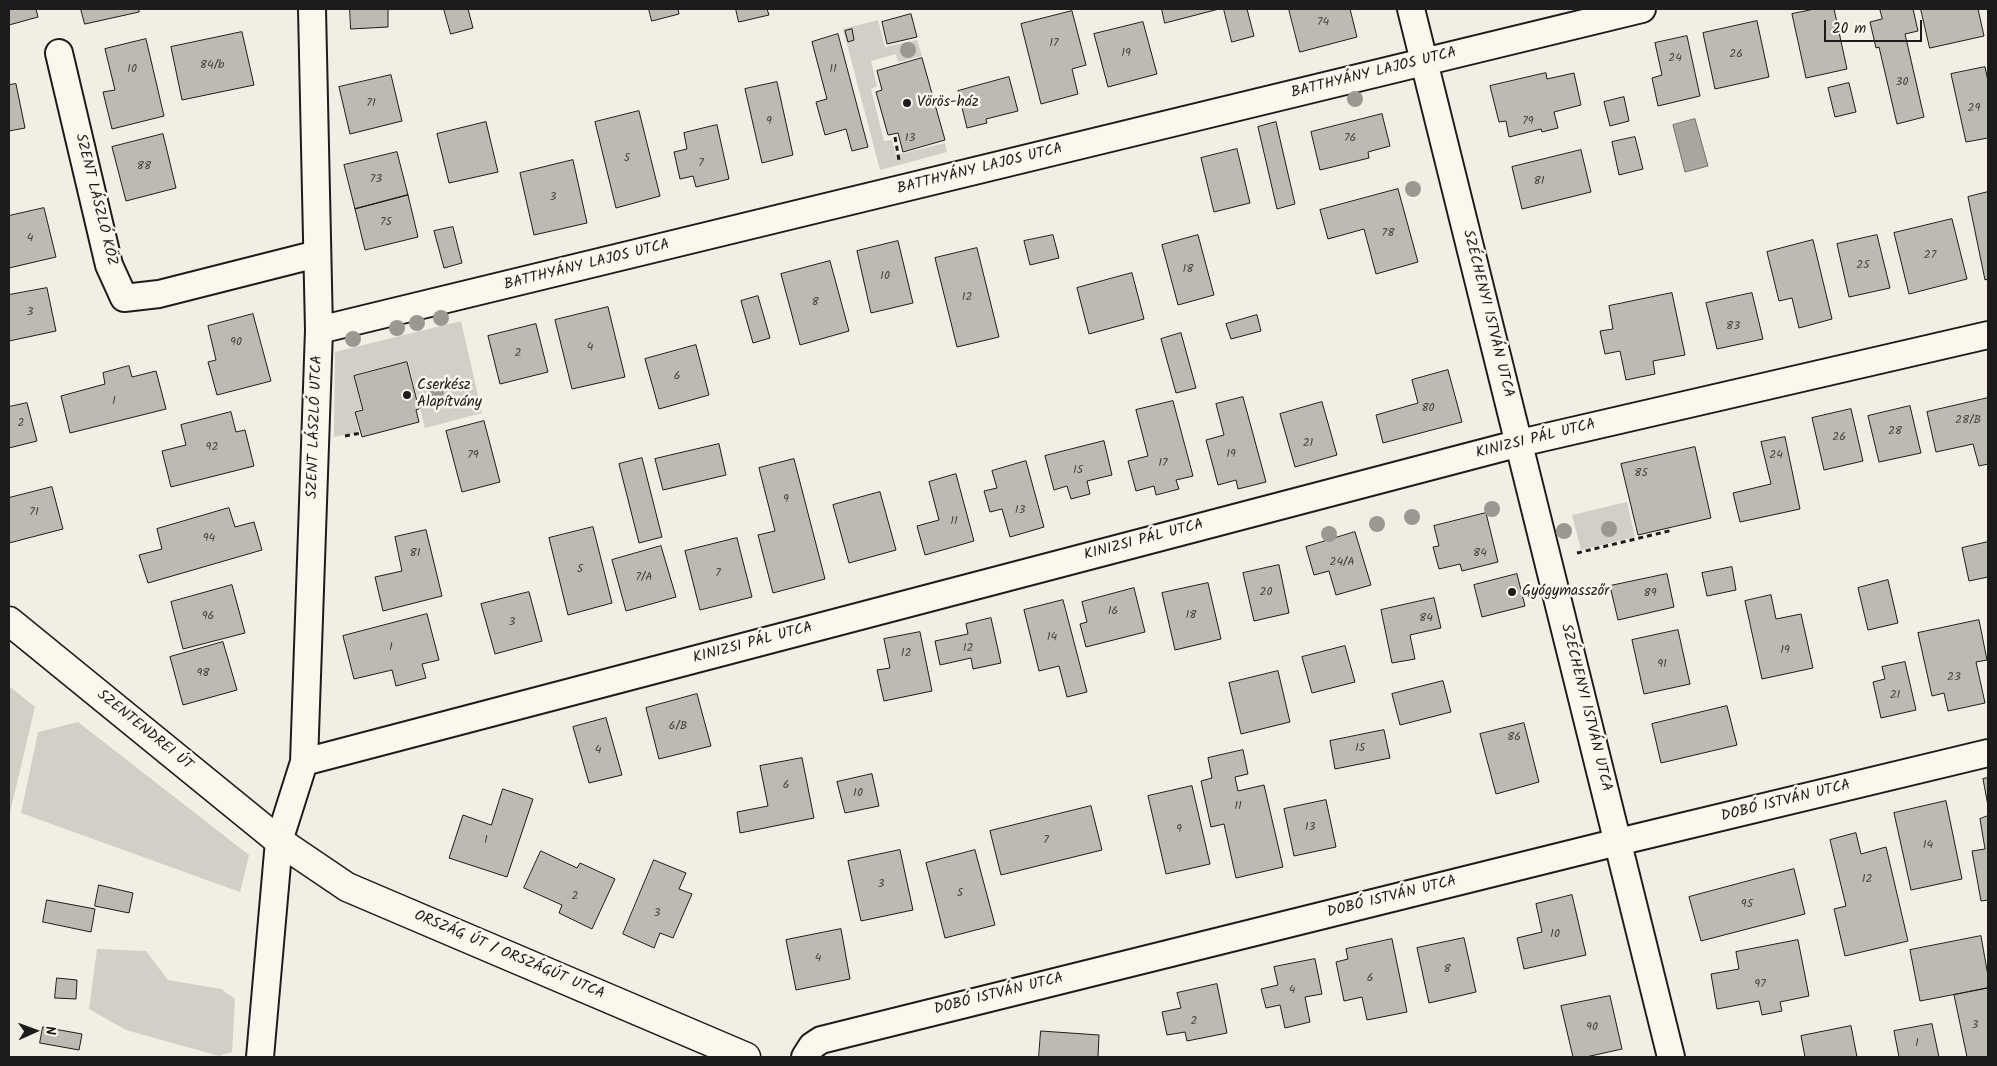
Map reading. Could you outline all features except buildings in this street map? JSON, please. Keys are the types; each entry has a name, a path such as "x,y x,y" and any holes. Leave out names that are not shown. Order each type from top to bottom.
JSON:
{"main road":[{"name":"SZENTENDREI ÚT","path":"9,621 278,841"},
{"name":"ORSZÁG ÚT / ORSZÁGÚT UTCA","path":"278,841 347,887 746,1057"}],"street":[{"name":"SZENT LÁSZLÓ UTCA","path":"260,1057 278,841 304,762 319,330 312,9"},
{"name":"SZÉCHENYI ISTVÁN UTCA","path":"1410,9 1520,443 1671,1057"},
{"name":"BATTHYÁNY LAJOS UTCA","path":"319,330 1642,9"},
{"name":"SZENT LÁSZLÓ KÖZ","path":"59,53 109,265 124,298 159,294 317,254"},
{"name":"KINIZSI PÁL UTCA","path":"304,762 1520,443 1988,335"},
{"name":"DOBÓ ISTVÁN UTCA","path":"805,1057 812,1046 821,1040 1618,842 1988,753"}],"path":[{"path":"1548,560 1673,530"}],"shaded area":[{"path":"878,20 885,47 917,40 922,56 898,62 896,54 871,61 877,86 871,89 884,141 892,140 896,155 945,143 947,152 880,170 843,29"},
{"path":"1695,119 1708,166 1685,172 1673,125"},
{"path":"461,321 482,413 425,428 408,361 353,375 362,409 354,411 359,432 334,437 335,352"},
{"path":"1627,502 1635,537 1581,550 1572,515"},
{"path":"9,686 35,707 9,817"},
{"path":"78,722 249,855 240,892 21,813 38,732"},
{"path":"97,949 146,951 168,980 221,989 235,999 232,1052 219,1056 126,1030 89,1009"}],"place":[{"name":"Vörös-ház","path":"907,103"},
{"name":"Cserkész Alapítvány","path":"407,395"},
{"name":"Gyógymasszőr","path":"1512,592"}]}
